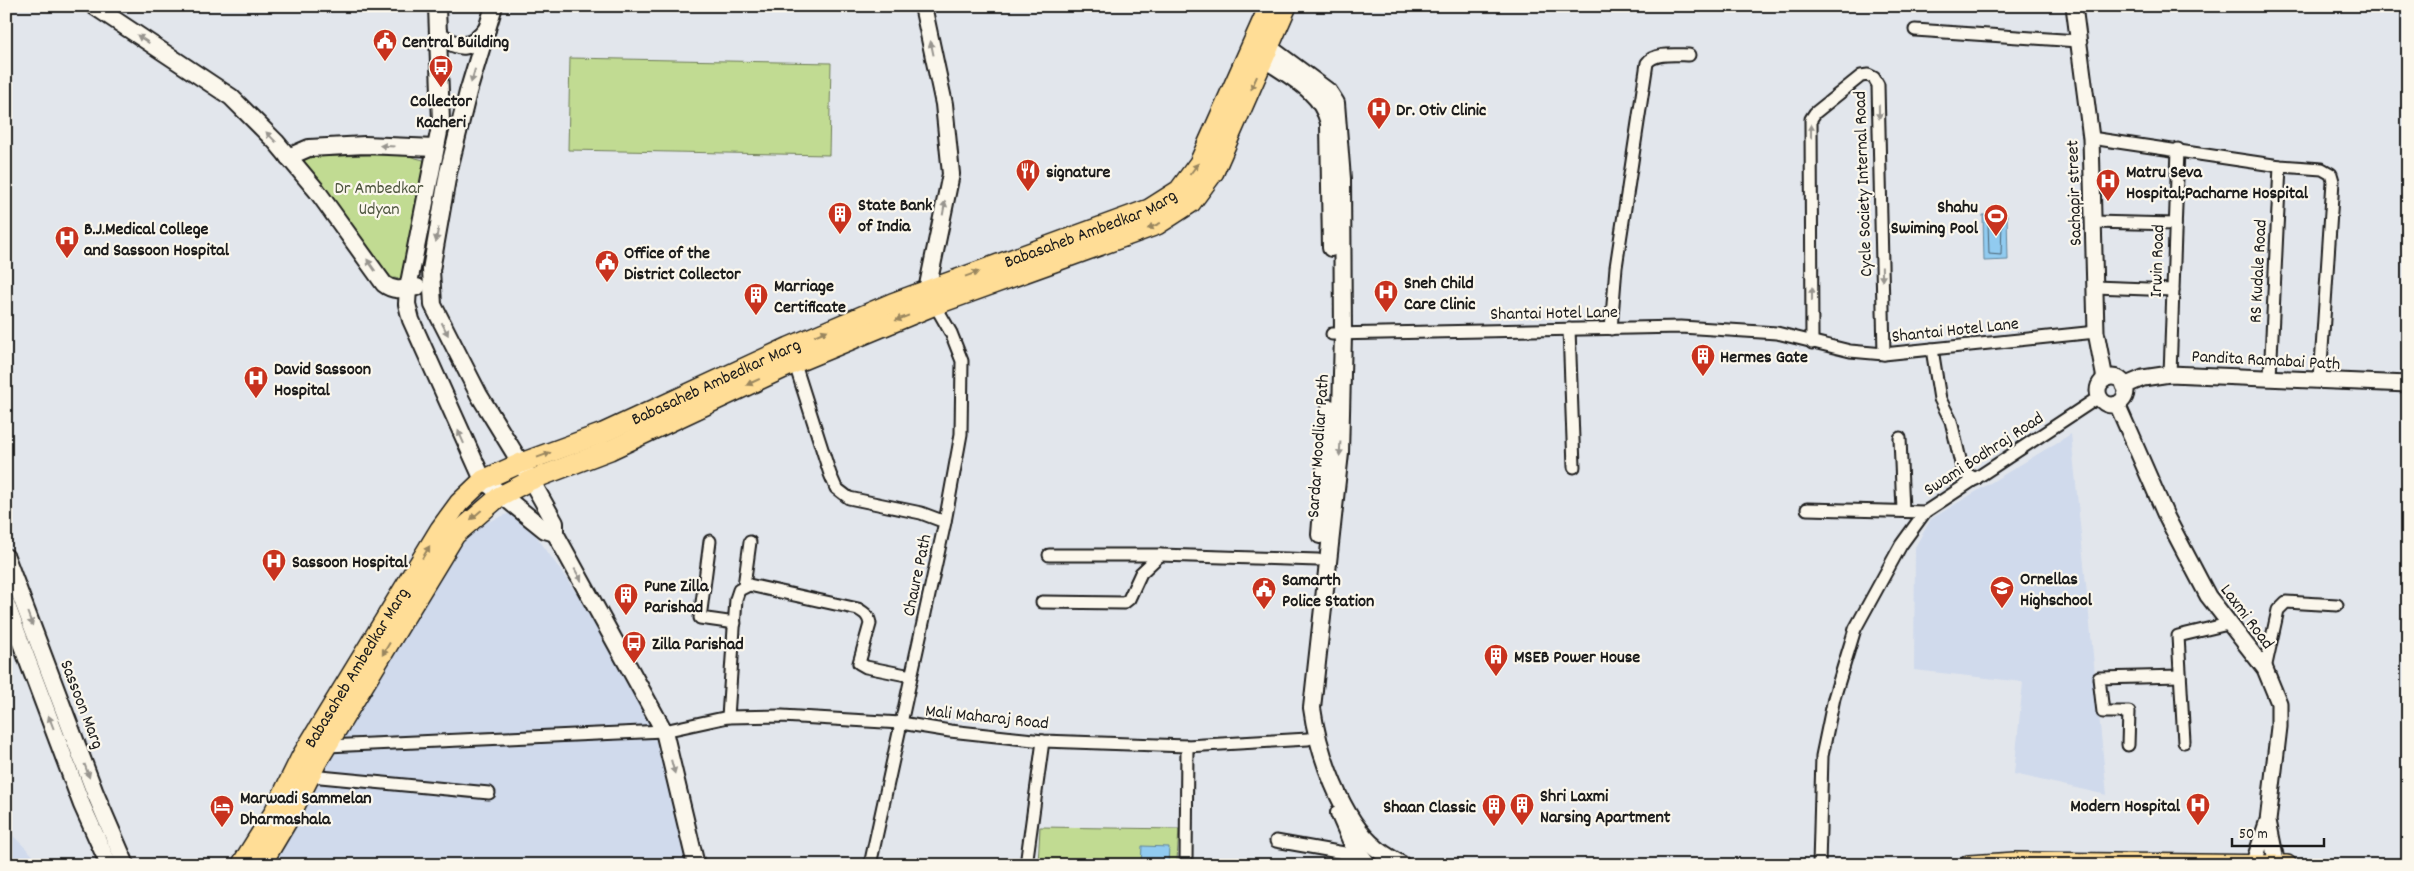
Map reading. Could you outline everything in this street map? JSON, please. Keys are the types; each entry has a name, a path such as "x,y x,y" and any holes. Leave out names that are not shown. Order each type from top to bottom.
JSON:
{"main road":[{"path":"94,6 231,97 276,142 330,209 384,284 390,288 408,288 431,284"},
{"path":"437,6 440,35 441,122 408,288 407,304 411,320 466,447 483,480 500,496 545,530 555,533"},
{"path":"494,6 448,173 431,270 433,305 478,395 521,463 555,523 555,533 664,731 696,865"},
{"path":"923,6 944,104 951,174 931,298"},
{"name":"Babasaheb Ambedkar Marg","path":"1260,48 1268,6"},
{"name":"Babasaheb Ambedkar Marg","path":"260,865 289,818 327,746 455,535 500,496 531,480 610,450 892,303 931,298 1149,209 1179,190 1199,163 1260,48 1287,6"},
{"path":"440,35 451,44 462,46 476,42 487,29"},
{"name":"Sardar Moodliar Path","path":"1260,48 1329,92 1336,103 1342,179 1337,334 1306,699 1308,739 1325,783 1350,824 1376,848 1402,865"},
{"path":"288,157 310,148 365,145 435,148"},
{"name":"Sardar Moodliar Path","path":"1337,334 1340,453 1312,708 1316,736 1350,824 1358,858"},
{"name":"Babasaheb Ambedkar Marg","path":"241,865 273,814 301,757 458,502 483,480 521,463 604,433 792,355"},
{"name":"Sassoon Marg","path":"6,557 95,793 126,865"},
{"name":"Sassoon Marg","path":"6,603 82,804 109,865"},
{"path":"1977,864 2015,862 2287,865"}],"street":[{"name":"Sachapir street","path":"2074,6 2091,138 2096,332 2105,379"},
{"path":"1915,30 2078,41"},
{"path":"1611,328 1616,267 1647,63 1650,58 1657,56 1689,55"},
{"name":"Cycle Society Internal Road","path":"1812,343 1811,119 1815,113 1861,76 1868,75 1874,78 1878,85 1884,354"},
{"path":"2091,138 2178,149 2280,166 2322,169 2331,174 2333,181 2320,380"},
{"name":"Irwin Road","path":"2170,374 2178,149"},
{"name":"RS Kudale Road","path":"2270,378 2280,166"},
{"path":"2093,222 2175,224"},
{"path":"2095,288 2173,290"},
{"path":"931,298 951,332 962,361 961,434 945,522"},
{"name":"Shantai Hotel Lane","path":"1337,334 1681,327 1777,333 1850,351 1884,354 2096,332"},
{"path":"1568,330 1574,467"},
{"path":"1932,349 1940,399 1951,421 1963,472 1976,479"},
{"name":"Chaure Path","path":"792,355 836,488 849,498 920,513 945,522 870,865"},
{"name":"Pandita Ramabai Path","path":"2124,386 2143,378 2170,374 2408,384"},
{"path":"2116,378 2124,386 2124,397 2116,404 2106,404 2100,397 2099,388 2105,379 2116,378"},
{"name":"Swami Bodhraj Road","path":"1819,865 1822,756 1834,698 1855,629 1902,545 1925,512 2100,397"},
{"name":"Laxmi Road","path":"2116,404 2167,518 2208,596 2265,670 2278,702 2279,727 2268,821 2277,865"},
{"path":"1900,438 1903,511"},
{"path":"1807,509 1925,512"},
{"path":"710,541 700,618 735,623"},
{"path":"728,717 736,599 744,586 750,542"},
{"path":"1049,555 1160,555 1318,560"},
{"path":"1042,602 1124,603 1129,599 1141,573 1160,555"},
{"path":"744,586 759,586 865,612 870,619 870,624 859,663 866,668 911,676"},
{"path":"2265,670 2278,610 2282,605 2286,602 2337,605"},
{"path":"2184,742 2178,636 2228,624"},
{"path":"2128,745 2129,712 2103,712 2099,678 2180,676"},
{"name":"Mali Maharaj Road","path":"327,746 664,731 728,717 782,716 901,723 950,731 1043,741 1188,746 1308,739"},
{"path":"1026,865 1043,741"},
{"path":"1186,865 1188,746"},
{"path":"310,776 489,793"},
{"path":"2253,864 2268,821"},
{"path":"1276,841 1332,851 1358,858"}],"shaded area":[{"name":"Ornellas Highschool","path":"2071,434 2107,795 2014,774 2023,682 1914,670 1915,547 1931,519"},
{"path":"518,510 604,632 671,757 687,865 261,865 455,535"},
{"path":"6,829 43,865 6,865"}],"green space":[{"path":"570,58 831,63 829,155 568,150"},
{"name":"Dr Ambedkar Udyan","path":"401,154 427,161 408,279 392,278 298,162 310,157"},
{"path":"1040,827 1179,829 1177,860 1201,865 1038,865"}],"water":[{"name":"Shahu Swiming Pool","path":"2007,214 2008,260 1984,261 1983,215"},
{"path":"1142,846 1169,847 1168,865 1141,865"}],"place":[{"name":"Central Building","path":"385,62"},
{"name":"Collector Kacheri","path":"441,88"},
{"name":"Dr. Otiv Clinic","path":"1379,130"},
{"name":"signature","path":"1028,192"},
{"name":"Matru Seva Hospital;Pacharne Hospital","path":"2108,202"},
{"name":"State Bank of India","path":"840,235"},
{"name":"Shahu Swiming Pool","path":"1996,237"},
{"name":"B.J.Medical College and Sassoon Hospital","path":"67,259"},
{"name":"Office of the District Collector","path":"607,283"},
{"name":"Sneh Child Care Clinic","path":"1386,313"},
{"name":"Marriage Certificate","path":"756,316"},
{"name":"Hermes Gate","path":"1703,377"},
{"name":"David Sassoon Hospital","path":"256,399"},
{"name":"Sassoon Hospital","path":"274,582"},
{"name":"Ornellas Highschool","path":"2002,609"},
{"name":"Samarth Police Station","path":"1264,610"},
{"name":"Pune Zilla Parishad","path":"626,616"},
{"name":"Zilla Parishad","path":"634,664"},
{"name":"MSEB Power House","path":"1496,677"},
{"name":"Shri Laxmi Narsing Apartment","path":"1522,826"},
{"name":"Modern Hospital","path":"2198,826"},
{"name":"Shaan Classic","path":"1494,827"},
{"name":"Marwadi Sammelan Dharmashala","path":"222,828"}]}
